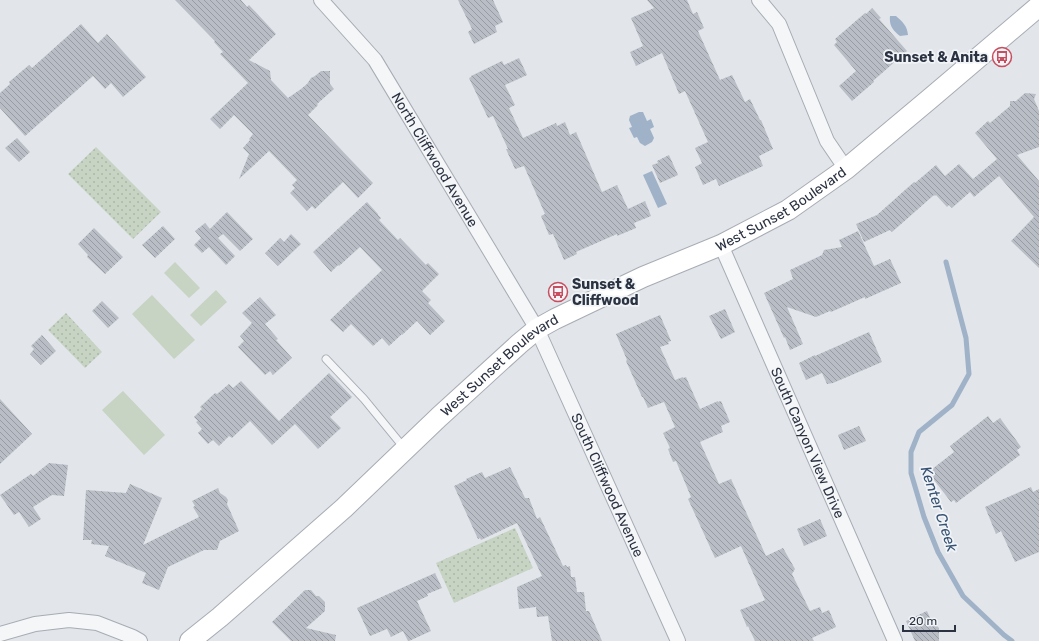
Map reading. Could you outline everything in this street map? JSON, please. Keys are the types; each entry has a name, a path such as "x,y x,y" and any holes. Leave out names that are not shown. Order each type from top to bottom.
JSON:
{"main road":[{"name":"West Sunset Boulevard","path":"190,641 220,617 344,508 438,417 537,329 643,277 720,245 788,210 846,169 1038,6"}],"street":[{"name":"North Cliffwood Avenue","path":"320,0 375,60 537,329"},
{"path":"759,0 779,24 827,141 846,169"},
{"name":"South Canyon View Drive","path":"720,245 895,641"},
{"name":"South Cliffwood Avenue","path":"537,329 678,641"},
{"path":"0,634 35,624 69,620 97,622 134,637 140,641"}],"lane":[{"path":"326,359 364,399 405,449"}],"green space":[{"path":"96,147 161,212 133,239 68,174"},
{"path":"175,262 200,288 189,298 164,273"},
{"path":"216,290 227,302 201,326 190,315"},
{"path":"152,295 195,340 174,359 132,314"},
{"path":"66,313 102,352 85,368 48,330"},
{"path":"123,391 165,435 144,455 102,410"},
{"path":"515,528 533,568 454,603 436,563"}],"water":[{"path":"890,16 896,16 901,20 906,27 908,35 900,36 895,32 891,25"},
{"path":"643,112 647,121 651,119 654,127 650,129 654,138 652,142 645,146 640,143 637,137 634,138 629,128 632,127 629,120 630,116"},
{"path":"652,171 667,204 658,208 643,175"}],"building":[{"path":"175,0 241,0 247,7 249,5 276,34 249,60 270,71 271,80 288,98 301,89 311,78 321,71 330,71 330,84 334,89 317,104 318,105 308,115 373,183 358,198 343,182 315,209 312,206 307,211 290,193 295,188 292,185 297,180 269,151 239,179 249,154 243,148 253,134 234,115 220,129 210,119 248,83 220,54 223,52 214,42 215,41"},
{"path":"458,0 493,0 503,22 495,26 497,32 474,44 468,32 472,29"},
{"path":"647,0 687,0 693,14 697,12 704,28 698,31 720,80 732,75 745,102 750,99 761,120 773,149 759,156 763,166 719,186 716,179 703,185 695,167 702,163 695,148 708,142 685,91 679,94 662,53 636,66 630,52 643,46 631,18 654,8"},
{"path":"872,8 881,18 879,19 907,51 852,101 839,86 856,71 834,45 837,42 835,39"},
{"path":"81,24 98,43 107,34 146,77 123,97 111,83 105,89 93,76 25,136 0,108 0,93 10,84 9,82 29,65 32,68"},
{"path":"519,58 527,75 505,85 515,105 509,108 523,138 556,123 557,126 565,122 570,135 576,132 602,192 617,185 628,209 645,201 651,216 634,223 636,228 617,236 617,234 576,252 577,254 564,260 553,234 549,235 541,216 545,214 524,166 515,169 506,149 508,149 493,116 488,118 469,78 502,61 504,65"},
{"path":"1025,93 1036,94 1034,99 1039,111 1039,147 1017,155 1039,181 1039,268 1011,241 1034,217 999,176 974,197 970,192 952,208 949,205 947,207 936,195 934,195 892,232 890,230 864,242 856,224 877,215 914,182 915,183 936,165 945,176 959,164 973,179 997,159 975,133 988,121 990,123 1010,106 1010,101 1016,101"},
{"path":"17,138 30,152 19,162 5,148"},
{"path":"669,155 678,175 660,183 652,165 658,163 657,161"},
{"path":"367,202 381,218 379,220 398,240 400,238 426,265 428,263 439,274 422,291 431,300 428,303 445,321 430,335 417,321 389,346 382,338 373,346 351,324 343,332 330,320 382,270 360,247 331,272 313,252"},
{"path":"227,212 253,239 240,251 223,234 218,238 235,256 226,265 209,247 202,253 194,245 201,238 195,231 205,223 210,229"},
{"path":"163,226 175,239 155,258 142,245"},
{"path":"94,228 123,257 105,274 87,257 88,255 78,244"},
{"path":"858,231 874,266 890,259 901,283 865,299 865,297 816,317 787,307 803,344 790,350 764,293 793,279 790,270 822,255 824,250 842,247 839,240"},
{"path":"291,234 301,244 278,266 265,253 280,238 284,242"},
{"path":"260,297 276,315 265,324 278,339 276,340 292,358 273,375 270,371 265,375 238,347 244,341 240,336 252,323 242,313"},
{"path":"102,301 119,318 108,328 92,311"},
{"path":"725,309 735,332 721,339 709,316"},
{"path":"660,315 671,341 668,342 669,344 660,347 675,380 686,377 700,409 721,401 730,422 721,426 723,432 700,442 719,484 731,479 766,556 783,548 795,569 792,574 810,611 820,607 822,613 829,610 836,627 812,638 814,641 755,641 748,626 747,627 740,610 765,600 741,546 715,558 688,499 691,497 676,461 673,462 668,449 670,448 663,433 675,427 664,402 648,408 626,361 627,360 616,334"},
{"path":"869,332 882,362 833,383 827,384 822,373 806,380 799,363"},
{"path":"42,335 56,351 41,365 30,354 34,349 31,346"},
{"path":"329,373 352,397 330,417 341,428 318,449 295,424 272,445 250,421 232,438 229,436 219,446 213,440 208,444 198,433 202,429 194,417 202,409 200,407 215,393 217,394 229,384 233,388 241,381 279,421"},
{"path":"0,399 32,434 0,464"},
{"path":"988,416 993,423 1000,418 1021,447 1017,450 1020,455 956,503 954,500 951,502 931,476 934,474 931,470 954,452 950,446"},
{"path":"859,426 866,441 844,450 838,435"},
{"path":"49,463 68,465 64,496 52,495 33,507 41,519 29,527 19,512 14,515 0,495 31,474 33,476"},
{"path":"510,467 525,498 529,498 537,519 540,517 563,566 570,566 571,577 575,577 577,592 584,592 586,611 589,611 602,641 552,641 548,616 537,617 536,607 519,609 517,587 542,576 517,523 481,540 480,538 478,539 454,486 482,472 485,478"},
{"path":"130,484 162,498 143,545 199,517 193,507 195,506 192,501 218,488 220,493 228,500 227,504 239,531 220,541 217,550 204,550 168,567 159,590 142,583 146,573 105,556 109,546 91,544 92,540 83,540 86,490 126,493"},
{"path":"1031,487 1033,492 1039,489 1039,552 1015,562 1001,531 996,534 985,507"},
{"path":"820,519 827,536 804,546 797,529"},
{"path":"435,573 442,588 427,594 428,596 417,601 431,631 409,641 403,631 391,637 387,629 370,636 357,608"},
{"path":"305,590 311,590 316,596 319,596 325,602 325,611 306,628 336,635 335,641 291,641 272,622"},
{"path":"927,611 932,622 939,628 939,641 915,641 906,621"}],"waterway":[{"name":"Kenter Creek","path":"946,262 966,338 969,374 952,405 919,432 911,452 911,473 924,517 938,552 963,596 1012,641"}],"place":[{"name":"Sunset & Anita","path":"1002,57"},
{"name":"Sunset & Cliffwood","path":"558,292"}]}
